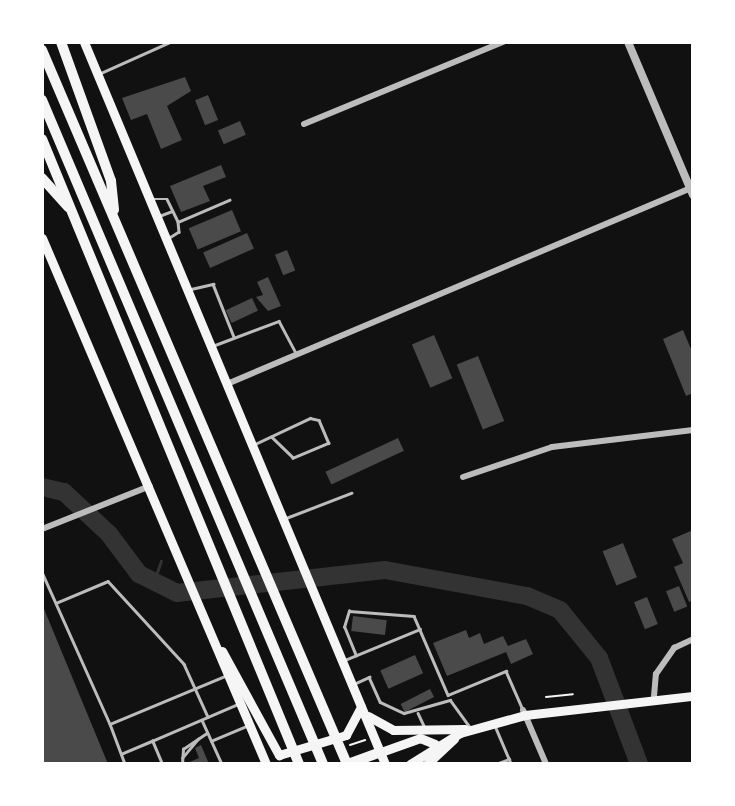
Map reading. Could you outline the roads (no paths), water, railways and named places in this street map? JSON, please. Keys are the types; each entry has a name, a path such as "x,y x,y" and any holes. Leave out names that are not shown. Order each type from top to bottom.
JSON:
{"highway":[{"path":"61,42 111,181 116,223"},
{"path":"42,50 243,527 348,764"},
{"path":"42,100 323,764"},
{"path":"42,139 74,213 204,543 299,764"},
{"path":"42,178 74,213"}],"main road":[{"path":"84,42 354,684 385,764"},
{"path":"42,238 150,486 206,626 266,764"},
{"path":"206,626 279,755 346,735 360,717 361,701"},
{"path":"410,764 435,744 524,712 649,697 693,695"},
{"path":"365,712 386,728 471,729"},
{"path":"427,764 438,759 460,733"},
{"path":"348,764 420,738 435,744"},
{"path":"258,764 260,749"}],"street":[{"path":"304,124 503,42"},
{"path":"227,384 692,190 628,42"},
{"path":"463,477 552,447 693,430"},
{"path":"42,529 150,486"},
{"path":"649,697 656,674 674,648 693,639"},
{"path":"524,712 545,764"}],"lane":[{"path":"98,75 170,42"},
{"path":"150,200 162,196 178,222 179,232 167,239"},
{"path":"178,222 229,201"},
{"path":"157,216 172,211"},
{"path":"188,291 213,284 234,338"},
{"path":"212,347 279,320 298,355"},
{"path":"253,445 310,418 319,420 329,443 293,458 271,437"},
{"path":"284,518 351,493"},
{"path":"42,572 110,724 125,764"},
{"path":"56,603 108,581 184,664 208,717"},
{"path":"355,656 344,627 349,611 414,616 450,700 471,729"},
{"path":"344,661 420,629"},
{"path":"448,695 506,671 524,712"},
{"path":"110,724 228,675"},
{"path":"354,684 369,677 380,702 418,712 450,700"},
{"path":"121,754 241,703"},
{"path":"418,712 435,744 438,759"},
{"path":"202,720 222,764"},
{"path":"211,741 250,725"},
{"path":"496,728 511,764"},
{"path":"182,764 182,758 198,739 207,733"},
{"path":"182,758 198,739"},
{"path":"152,741 162,764"},
{"path":"496,764 509,759"}],"waterway":[{"path":"42,487 64,492 109,534 139,574 177,593 385,570 527,596 560,610 599,658 639,764"},
{"path":"153,584 161,561"}]}
